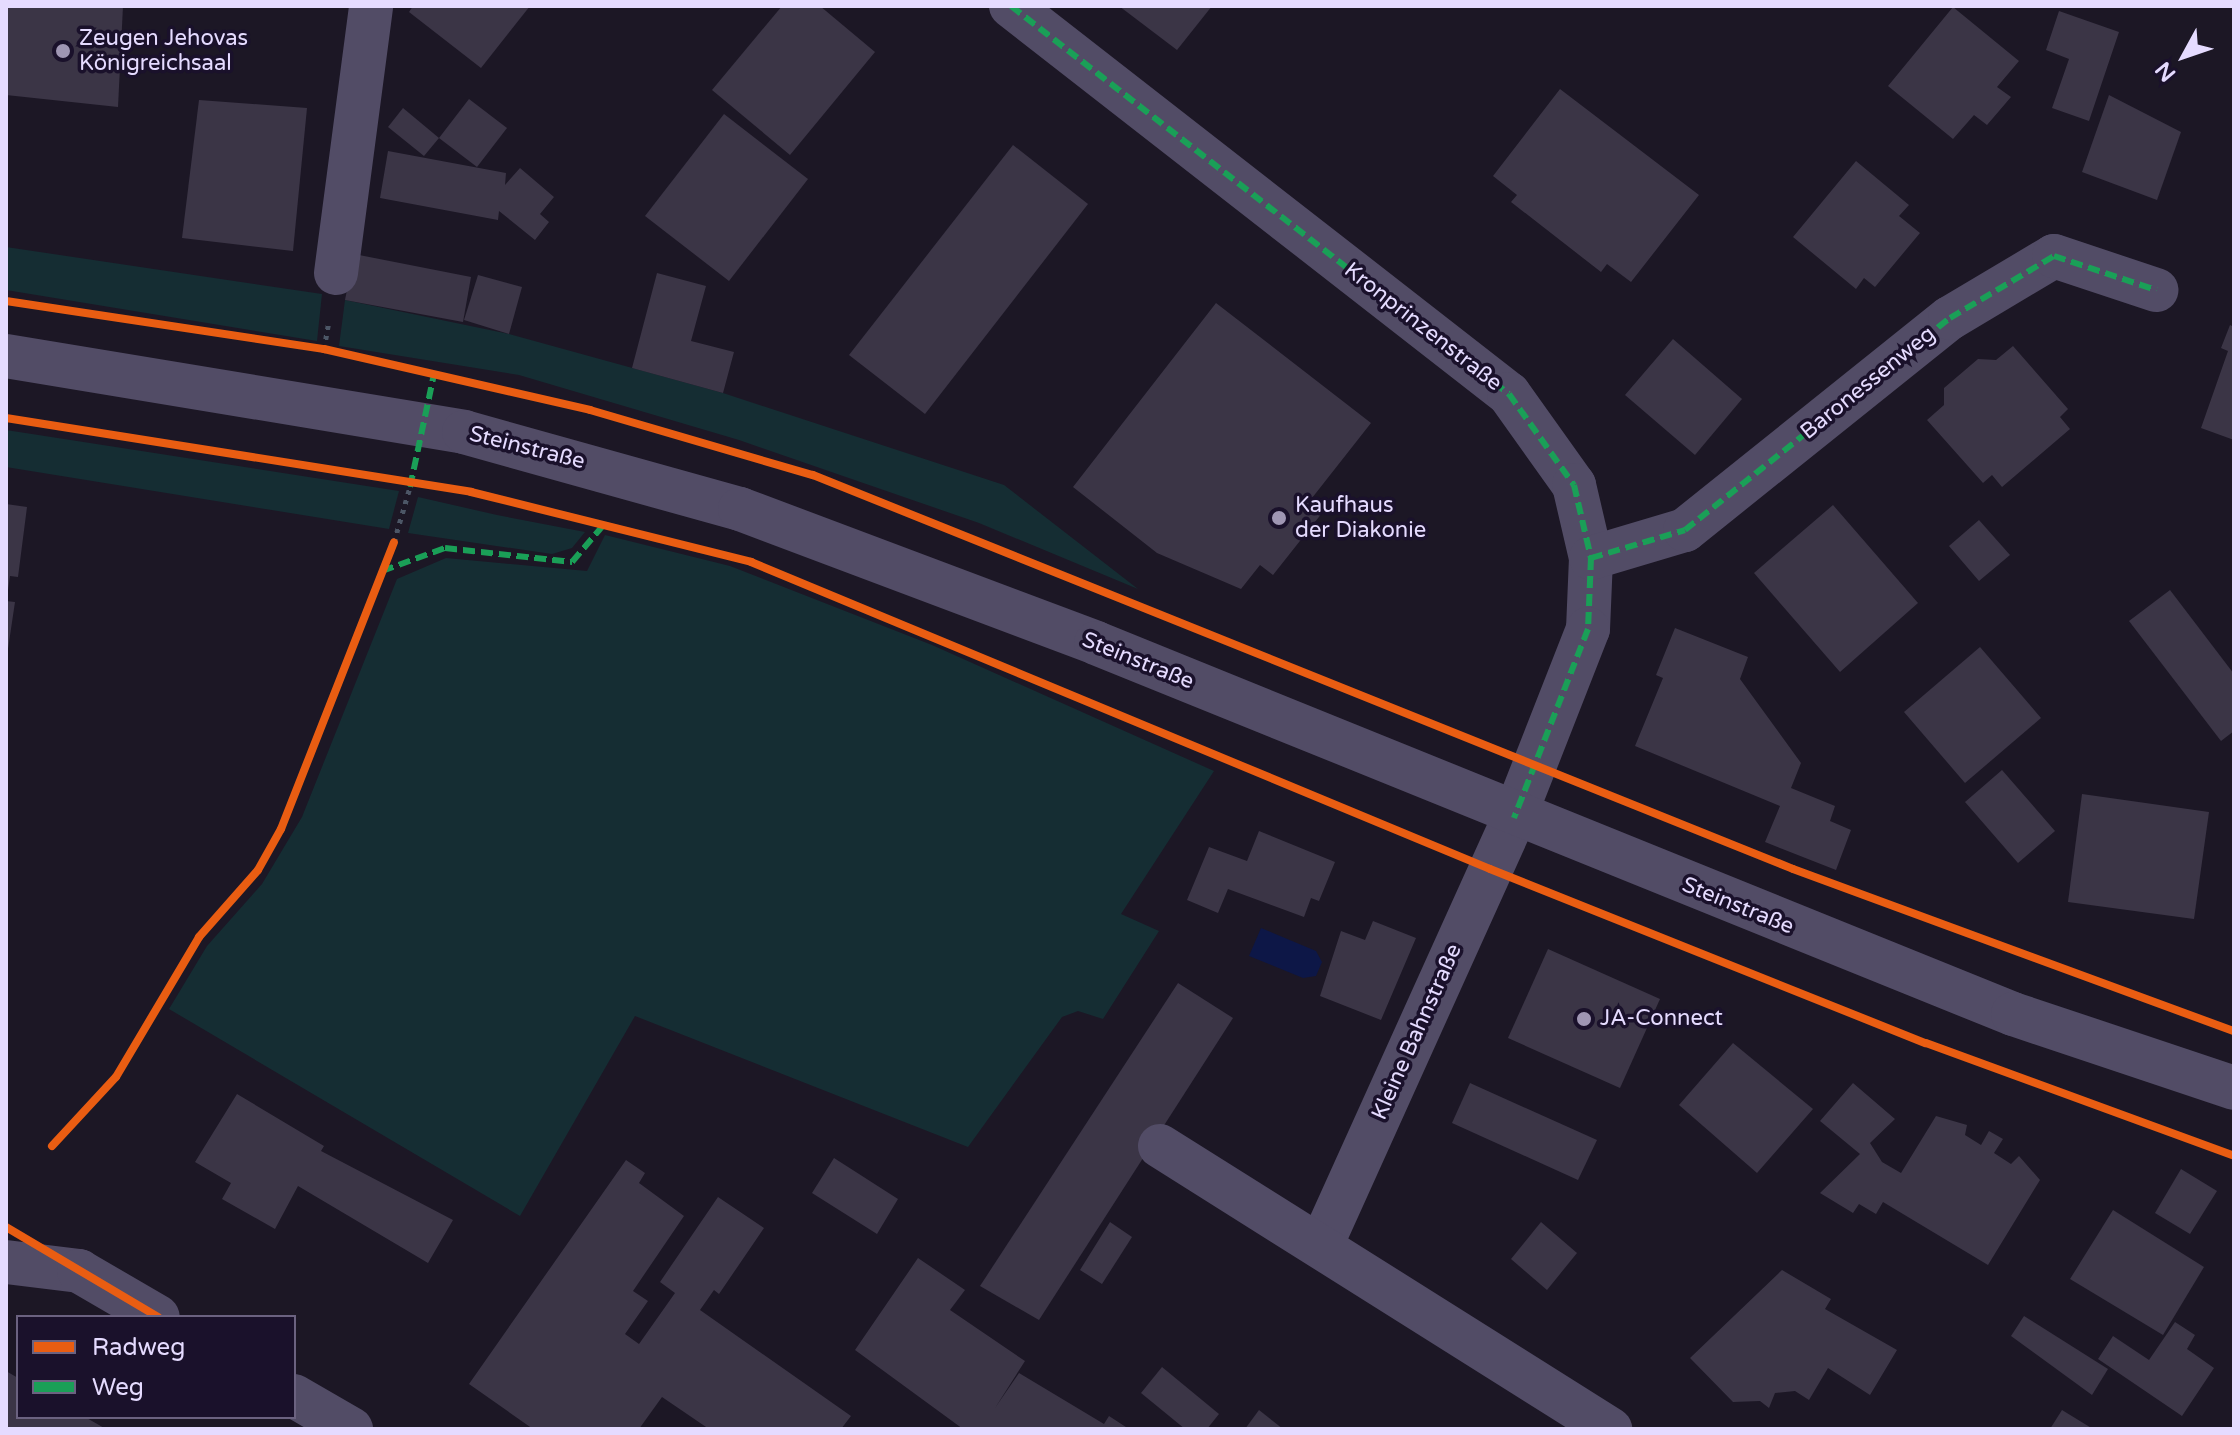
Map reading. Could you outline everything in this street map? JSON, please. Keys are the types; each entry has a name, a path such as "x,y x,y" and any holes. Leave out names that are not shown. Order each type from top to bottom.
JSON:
{"street":[{"path":"336,273 371,6"},
{"name":"Kronprinzenstraße","path":"1011,6 1509,394 1574,485 1591,558 1588,629 1514,818"},
{"name":"Baronessenweg","path":"1591,558 1685,530 1950,318 2054,256 2156,290"},
{"name":"Steinstraße","path":"6,356 315,403 625,473 923,575 1514,818 2013,1014 2234,1088"},
{"name":"Kleine Bahnstraße","path":"1321,1246 1514,818"},
{"path":"1160,1146 1610,1429"},
{"path":"6,1262 79,1271 155,1315"},
{"path":"296,1397 351,1429"}],"path":[{"path":"394,542 410,487"}],"green space":[{"path":"6,247 322,294 317,341 6,290"},
{"path":"345,300 509,334 723,393 1004,485 1138,589 979,523 739,440 519,375 339,346"},
{"path":"6,430 399,491 389,529 6,467"},
{"path":"418,497 585,532 572,548 552,554 408,533"},
{"path":"605,535 730,566 932,645 1214,771 1121,914 1159,931 1103,1019 1078,1011 1062,1017 968,1147 635,1016 520,1216 169,1009 207,946 262,884 302,817 397,579 446,558 587,571"}],"shaded area":[{"path":"1261,928 1316,951 1322,962 1316,976 1303,978 1249,956"}],"building":[{"name":"Zeugen Jehovas Königreichsaal","path":"6,6 123,6 118,107 6,95"},
{"path":"413,6 530,6 481,68 409,12"},
{"path":"782,6 820,6 875,52 790,155 712,90"},
{"path":"1119,6 1212,6 1177,50"},
{"path":"1953,7 2019,61 1997,87 2011,97 1987,125 1974,115 1953,139 1888,86"},
{"path":"2059,11 2119,32 2089,121 2052,108 2069,59 2046,50"},
{"path":"1560,89 1699,195 1631,282 1607,264 1601,272 1511,202 1517,195 1493,176"},
{"path":"2109,95 2181,132 2157,200 2082,172"},
{"path":"469,99 507,128 477,167 439,138"},
{"path":"199,100 307,108 293,251 182,238"},
{"path":"403,108 439,138 424,156 388,127"},
{"path":"724,114 808,179 729,281 645,216"},
{"path":"1013,145 1088,204 925,414 849,355"},
{"path":"388,151 506,173 505,185 520,168 554,197 540,214 549,222 535,240 499,211 498,220 380,198"},
{"path":"1856,161 1909,205 1899,216 1920,233 1875,287 1864,278 1856,289 1793,237"},
{"path":"354,254 471,277 463,322 345,300"},
{"path":"657,273 706,286 691,341 734,352 723,393 632,368"},
{"path":"478,275 522,287 509,334 464,320"},
{"path":"1216,303 1371,423 1312,498 1326,508 1273,575 1260,565 1241,589 1157,553 1073,487"},
{"path":"2230,325 2234,327 2234,440 2201,428 2228,351 2221,348"},
{"path":"1673,339 1742,399 1695,455 1625,395"},
{"path":"2013,346 2068,409 2060,417 2070,429 2002,487 1992,475 1983,483 1927,420 1944,405 1944,388 1978,359 1996,360"},
{"path":"6,504 27,507 18,577 10,576 8,590"},
{"path":"1833,505 1918,603 1840,672 1754,573"},
{"path":"1979,520 2010,555 1979,581 1949,546"},
{"path":"2170,590 2234,674 2234,731 2221,741 2129,621"},
{"path":"6,601 15,602 8,649 6,649"},
{"path":"1675,628 1748,657 1740,679 1801,763 1791,788 1835,806 1830,821 1851,830 1836,870 1765,842 1780,806 1635,746 1663,678 1656,675"},
{"path":"1980,647 2041,718 1965,783 1904,712"},
{"path":"2002,770 2055,831 2018,863 1965,802"},
{"path":"2082,794 2209,812 2194,919 2068,902"},
{"path":"1259,831 1335,862 1319,901 1311,898 1304,917 1228,889 1218,913 1187,900 1209,847 1247,861"},
{"path":"1373,921 1416,938 1381,1020 1320,996 1341,931 1365,940"},
{"name":"JA-Connect","path":"1548,949 1660,999 1620,1088 1508,1038"},
{"path":"1178,983 1233,1018 1039,1320 980,1286"},
{"path":"1733,1043 1813,1109 1757,1173 1679,1105"},
{"path":"1470,1083 1597,1140 1578,1180 1452,1123"},
{"path":"1853,1083 1895,1119 1870,1143 1882,1162 1901,1173 1936,1116 1967,1125 1965,1135 1981,1145 1989,1131 2003,1139 1994,1153 2011,1164 2019,1156 2040,1180 1988,1265 1883,1202 1876,1214 1859,1204 1853,1213 1820,1193 1860,1154 1820,1121"},
{"path":"237,1094 324,1146 321,1151 453,1220 428,1263 298,1186 275,1229 222,1199 231,1183 195,1162"},
{"path":"834,1158 898,1199 877,1234 812,1193"},
{"path":"626,1160 645,1173 639,1183 684,1216 633,1291 648,1301 625,1334 639,1344 675,1293 660,1282 718,1197 764,1228 719,1294 714,1290 700,1310 851,1416 841,1429 709,1429 662,1397 639,1429 533,1429 469,1384"},
{"path":"2181,1169 2217,1191 2190,1234 2155,1213"},
{"path":"2113,1210 2204,1267 2163,1335 2070,1279"},
{"path":"1110,1222 1132,1237 1102,1284 1080,1270"},
{"path":"1541,1222 1577,1253 1547,1290 1511,1259"},
{"path":"918,1258 965,1290 950,1310 1025,1361 995,1408 1019,1373 1104,1424 1109,1416 1129,1429 963,1429 855,1350"},
{"path":"1782,1270 1831,1299 1825,1309 1897,1350 1870,1395 1828,1368 1809,1400 1795,1391 1775,1393 1769,1408 1760,1401 1733,1402 1690,1358"},
{"path":"2024,1316 2108,1369 2092,1395 2011,1336"},
{"path":"2175,1322 2195,1335 2187,1349 2214,1368 2182,1416 2098,1359 2113,1336 2149,1360"},
{"path":"1162,1367 1219,1414 1207,1429 1185,1429 1141,1393"},
{"path":"6,1371 16,1377 16,1419 88,1419 106,1429 6,1429"},
{"path":"1259,1410 1283,1429 1245,1429"},
{"path":"2062,1410 2093,1429 2050,1429"}],"marked path":[{"path":"1011,6 1509,394 1574,485 1591,558 1588,629 1514,818"},
{"path":"1591,558 1685,530 1950,318 2054,256 2156,290"},
{"path":"410,487 434,374"},
{"path":"382,571 445,548 572,562 606,522"}],"cycle path":[{"path":"6,301 324,349 590,410 813,475 1793,869 2234,1031"},
{"path":"6,418 471,492 751,562 1490,869 1926,1043 2234,1156"},
{"path":"52,1146 116,1077 199,937 258,870 281,829 394,542"},
{"path":"6,1227 155,1315"}],"place":[{"name":"Zeugen Jehovas Königreichsaal","path":"63,51"},
{"name":"Kaufhaus der Diakonie","path":"1279,518"},
{"name":"JA-Connect","path":"1584,1019"}]}
